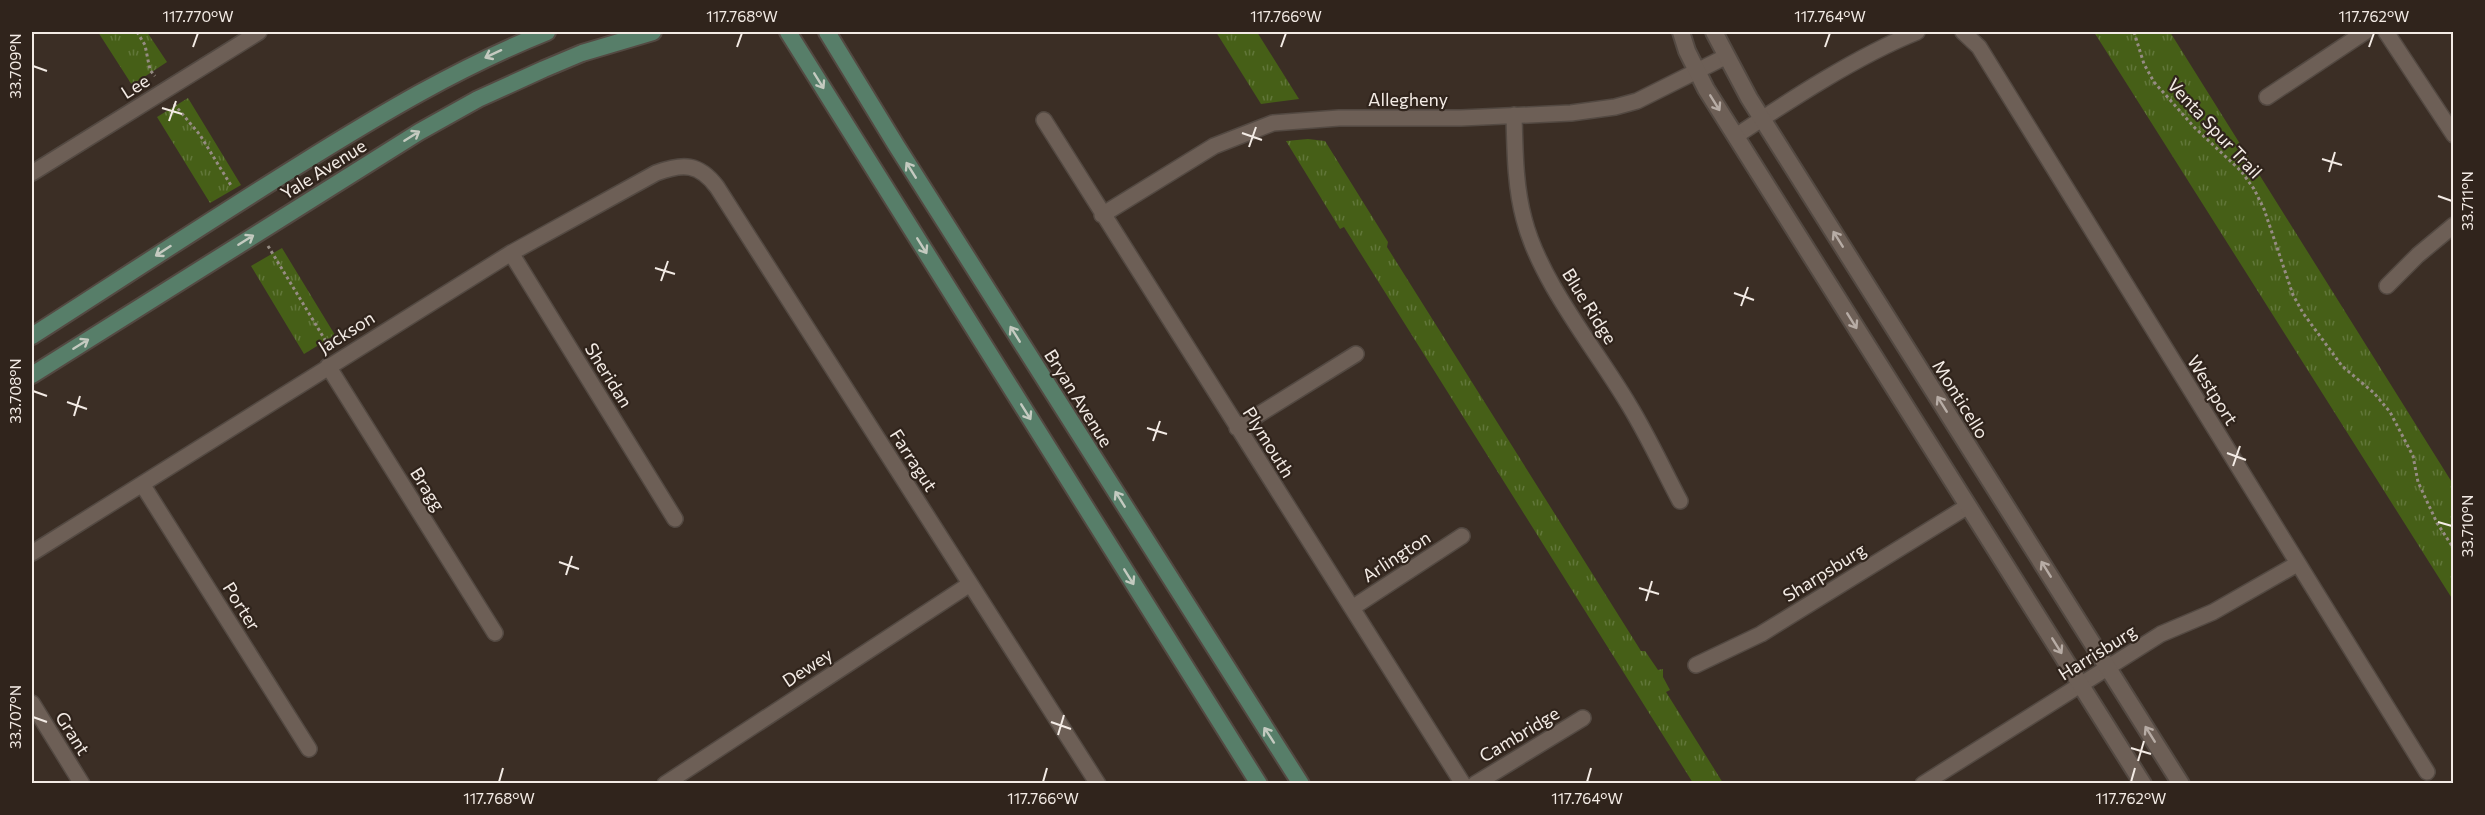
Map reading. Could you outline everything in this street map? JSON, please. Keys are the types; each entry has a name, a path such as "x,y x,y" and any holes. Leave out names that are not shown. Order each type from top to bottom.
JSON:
{"main road":[{"name":"Yale Avenue","path":"32,336 404,100 491,54 547,32"},
{"name":"Yale Avenue","path":"32,375 419,132 478,99 582,53 653,32"},
{"path":"788,32 1259,783"},
{"name":"Bryan Avenue","path":"827,32 896,145 1301,783"}],"street":[{"name":"Lee","path":"32,172 259,32"},
{"path":"1681,32 1696,72 2143,783"},
{"name":"Monticello","path":"1714,32 1725,57 1762,119 2181,783"},
{"path":"1736,136 1891,42 1917,32"},
{"name":"Westport","path":"1963,32 1978,47 2427,772"},
{"path":"2267,97 2366,32"},
{"path":"2386,32 2454,135"},
{"name":"Allegheny","path":"1102,215 1214,146 1272,123 1339,118 1514,116 1571,113 1615,107 1637,100 1725,57"},
{"name":"Blue Ridge","path":"1514,116 1518,189 1524,220 1534,249 1550,279 1630,406 1680,501"},
{"name":"Plymouth","path":"1044,120 1463,783"},
{"name":"Jackson","path":"32,553 511,253 656,173 674,166 690,166"},
{"name":"Farragut","path":"690,166 707,173 717,187 1098,783"},
{"path":"2387,286 2418,255 2454,225"},
{"name":"Sheridan","path":"511,253 675,519"},
{"path":"1238,428 1356,354"},
{"name":"Bragg","path":"328,366 495,633"},
{"name":"Porter","path":"142,484 309,749"},
{"name":"Sharpsburg","path":"1696,665 1761,634 1968,506"},
{"name":"Arlington","path":"1352,608 1462,536"},
{"name":"Harrisburg","path":"1923,783 2161,634 2213,612 2297,564"},
{"name":"Dewey","path":"665,783 970,584"},
{"name":"Grant","path":"32,703 82,783"},
{"name":"Cambridge","path":"1475,783 1583,718"}],"path":[{"name":"Venta Spur Trail","path":"2134,32 2144,63 2154,82 2195,128 2241,171 2254,189 2264,209 2293,295 2303,313 2342,366 2374,393 2390,412 2413,456 2418,482 2437,523 2454,549"}],"green space":[{"path":"98,32 147,32 167,62 132,85"},
{"path":"1216,32 1257,32 1299,99 1261,104"},
{"path":"2094,32 2170,32 2453,484 2453,600"},
{"path":"188,98 241,185 210,203 157,117"},
{"path":"1308,139 1325,141 1388,242 1387,247 1641,651 1645,651 1658,670 1663,669 1663,677 1670,690 1666,692 1723,783 1693,783 1344,227 1340,229 1286,141"},
{"path":"282,248 335,335 304,354 251,266"}]}
